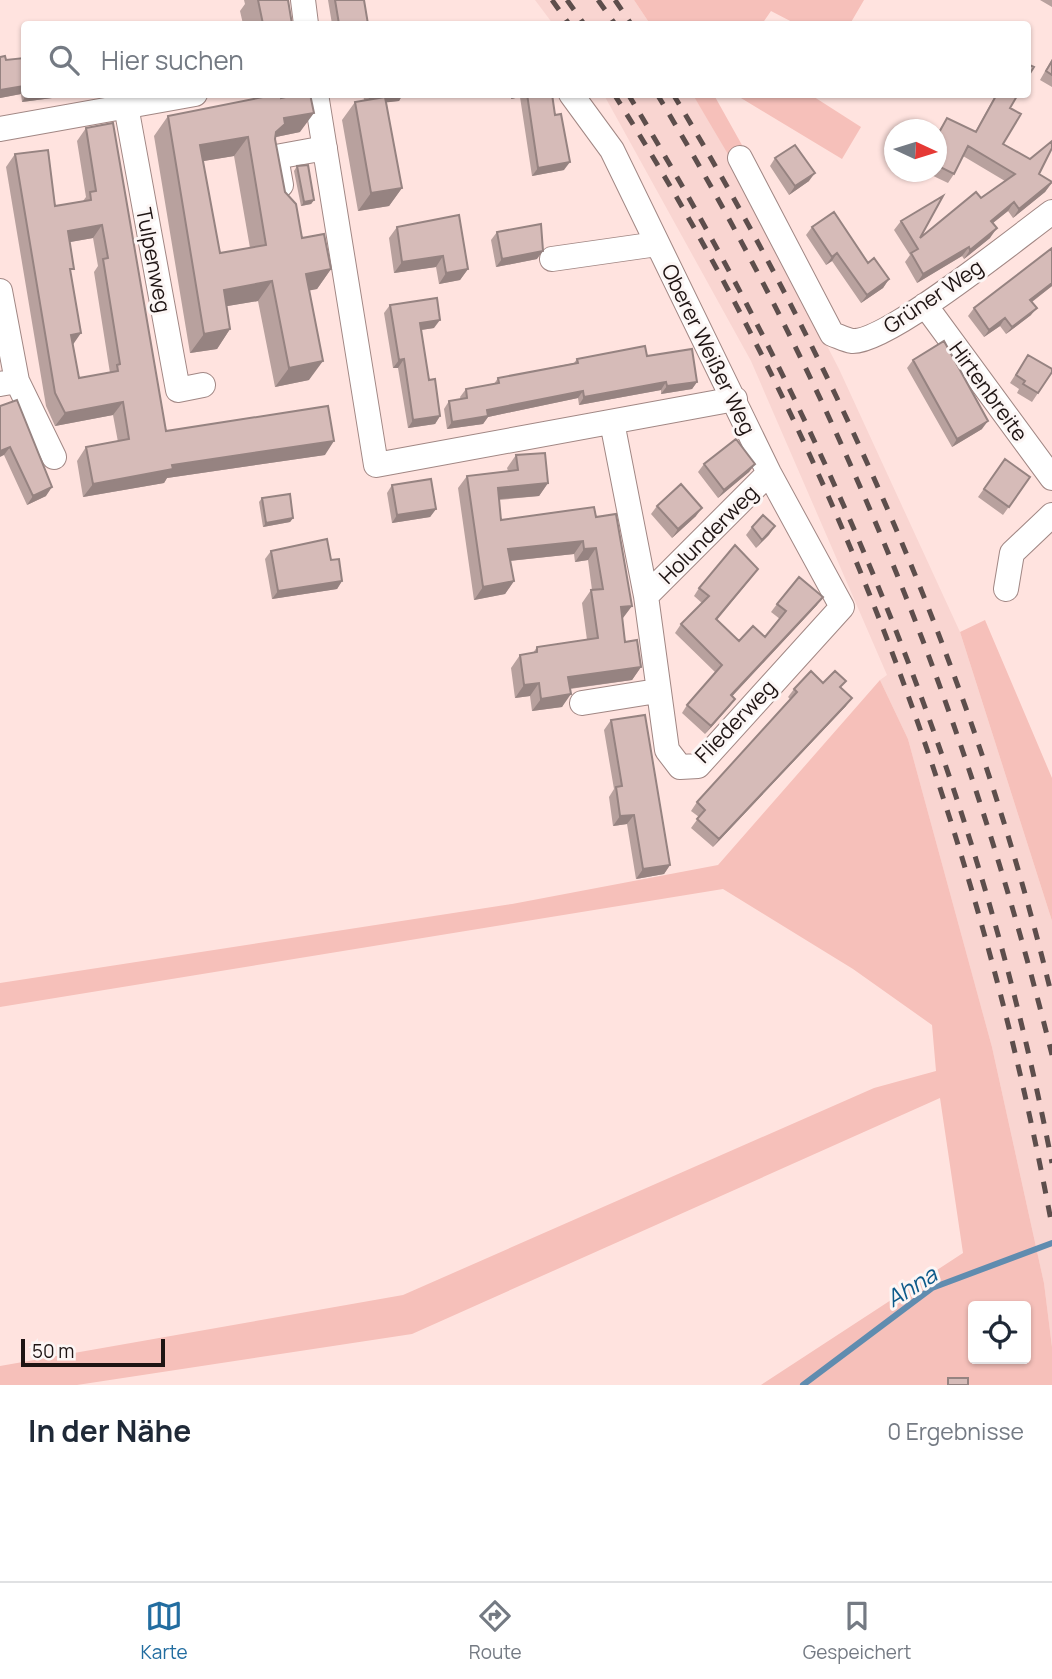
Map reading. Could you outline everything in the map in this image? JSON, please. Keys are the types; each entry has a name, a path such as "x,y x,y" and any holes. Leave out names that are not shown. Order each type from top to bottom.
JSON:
{"street":[{"path":"303,0 306,21"},
{"path":"0,130 172,98"},
{"path":"317,98 376,465 735,399"},
{"name":"Oberer Weißer Weg","path":"574,98 612,150 769,472 842,607"},
{"name":"Tulpenweg","path":"126,106 178,390 203,385"},
{"path":"286,209 276,157 325,148"},
{"name":"Grüner Weg","path":"740,158 832,334 853,341 872,337 925,305 1052,212"},
{"path":"552,259 657,244"},
{"path":"0,291 9,382 54,457"},
{"name":"Hirtenbreite","path":"925,305 1052,478"},
{"name":"Fliederweg","path":"612,422 646,596 667,750 680,767 698,765 842,607"},
{"name":"Holunderweg","path":"646,596 769,472"},
{"path":"1006,589 1012,553 1052,515"},
{"path":"582,703 657,691"}],"shaded area":[{"path":"535,0 634,0 648,21 551,21"},
{"path":"634,0 864,0 852,21 790,21 771,11 764,21 648,21"},
{"path":"606,98 695,98 721,140 839,369 960,632 1052,921 1052,1347 1044,1283 992,1047 908,739 880,680 887,675 751,361"},
{"path":"695,98 716,98 747,154 732,161"},
{"path":"741,98 816,98 861,127 842,159"},
{"path":"985,620 1052,778 1052,921 960,632"},
{"path":"880,680 908,739 992,1047 1044,1283 1052,1347 1052,1385 761,1385 963,1253 940,1098 412,1334 77,1385 0,1385 0,1366 403,1295 874,1088 936,1071 932,1025 853,969 723,889 0,1007 0,983 512,904 718,865"}],"building":[{"path":"258,0 288,0 292,21 262,21"},
{"path":"335,0 364,0 368,21 338,21"},
{"path":"5,56 6,60 21,58 21,86 0,90 0,57"},
{"path":"1052,61 1052,75 1046,71"},
{"path":"258,98 311,98 314,113 284,118 285,124 276,132 275,139 285,192 296,204 302,238 324,234 331,269 306,274 323,361 289,368 272,281 224,290 230,329 204,334 168,116","holes":["248,137 266,245 220,253 200,145"]},
{"path":"385,98 402,188 371,193 355,102"},
{"path":"528,98 553,98 555,115 561,114 570,162 538,168"},
{"path":"995,98 1016,98 1010,108 1021,114 1003,144 1030,159 1052,141 1052,148 1039,174 1052,182 1019,209 1014,202 991,221 997,228 970,250 969,247 923,274 911,253 918,249 901,221 943,196 920,238 976,192 981,198 1015,174 968,146 954,174 947,170 947,118 976,132"},
{"path":"113,123 166,431 328,406 334,441 172,465 173,469 93,484 86,447 129,439 123,402 65,413 55,393 15,154 48,150 55,206 91,200 90,192 96,191 86,128","holes":["102,225 108,258 103,259 120,364 117,365 118,371 79,378 71,335 81,333 70,269 74,269 68,231"]},
{"path":"795,145 815,173 795,186 775,158"},
{"path":"308,165 314,200 304,202 297,166"},
{"path":"834,212 868,263 874,258 889,279 867,295 837,253 832,257 812,227"},
{"path":"459,215 468,269 446,273 443,256 402,262 397,227"},
{"path":"541,224 543,251 502,259 497,232"},
{"path":"1052,248 1052,283 1030,300 1037,308 1012,327 1005,318 989,330 974,308"},
{"path":"437,298 440,320 420,323 429,380 435,379 440,416 413,420 404,359 399,360 390,305"},
{"path":"944,341 988,421 957,439 913,360"},
{"path":"645,346 647,356 692,349 697,382 667,386 666,382 584,397 583,391 487,410 488,416 452,422 449,401 467,398 466,389 499,383 498,378 578,363 577,359"},
{"path":"1028,355 1052,369 1038,393 1023,384 1025,381 1016,375"},
{"path":"17,400 52,487 33,496 10,447 0,451 0,406"},
{"path":"736,439 755,464 724,490 704,464"},
{"path":"545,453 548,483 498,488 501,520 594,507 596,517 616,514 632,606 621,607 625,642 637,640 641,667 568,677 571,694 541,699 539,683 524,685 520,655 537,652 537,647 598,638 591,590 603,589 596,548 584,549 583,541 508,549 514,581 483,587 467,476 518,470 516,455"},
{"path":"1005,459 1030,477 1009,507 984,489"},
{"path":"431,479 436,509 397,515 392,485"},
{"path":"681,484 702,508 678,529 657,506"},
{"path":"290,494 293,518 266,523 262,498"},
{"path":"763,515 775,526 762,540 752,527"},
{"path":"327,539 331,560 339,559 342,581 278,591 271,551"},
{"path":"735,545 758,569 716,619 739,641 753,626 765,637 786,611 777,604 799,577 823,597 731,695 735,699 711,726 687,705 722,665 681,624 709,596 699,588"},
{"path":"811,671 823,683 835,671 846,681 840,687 852,698 719,839 697,819 705,810 697,802 797,692 794,689"},
{"path":"645,715 670,865 643,869 634,815 620,816 616,787 622,786 611,720"},
{"path":"948,1378 968,1378 968,1385 948,1385"}],"waterway":[{"name":"Ahna","path":"803,1385 932,1288 1052,1243"}],"railway":[{"path":"552,0 567,21"},
{"path":"567,0 582,21"},
{"path":"598,0 613,21"},
{"path":"615,0 629,21"},
{"path":"616,98 693,225 764,360 829,498 887,639 938,783 983,928 1021,1076 1052,1226"},
{"path":"630,98 701,219 769,347 831,477 888,610 938,745 983,882 1021,1021 1052,1163"},
{"path":"659,98 722,207 783,323 839,440 891,560 938,681 980,804 1052,1055"},
{"path":"675,98 792,308 847,419 897,531 943,646 984,762 1021,879 1052,997"}]}
